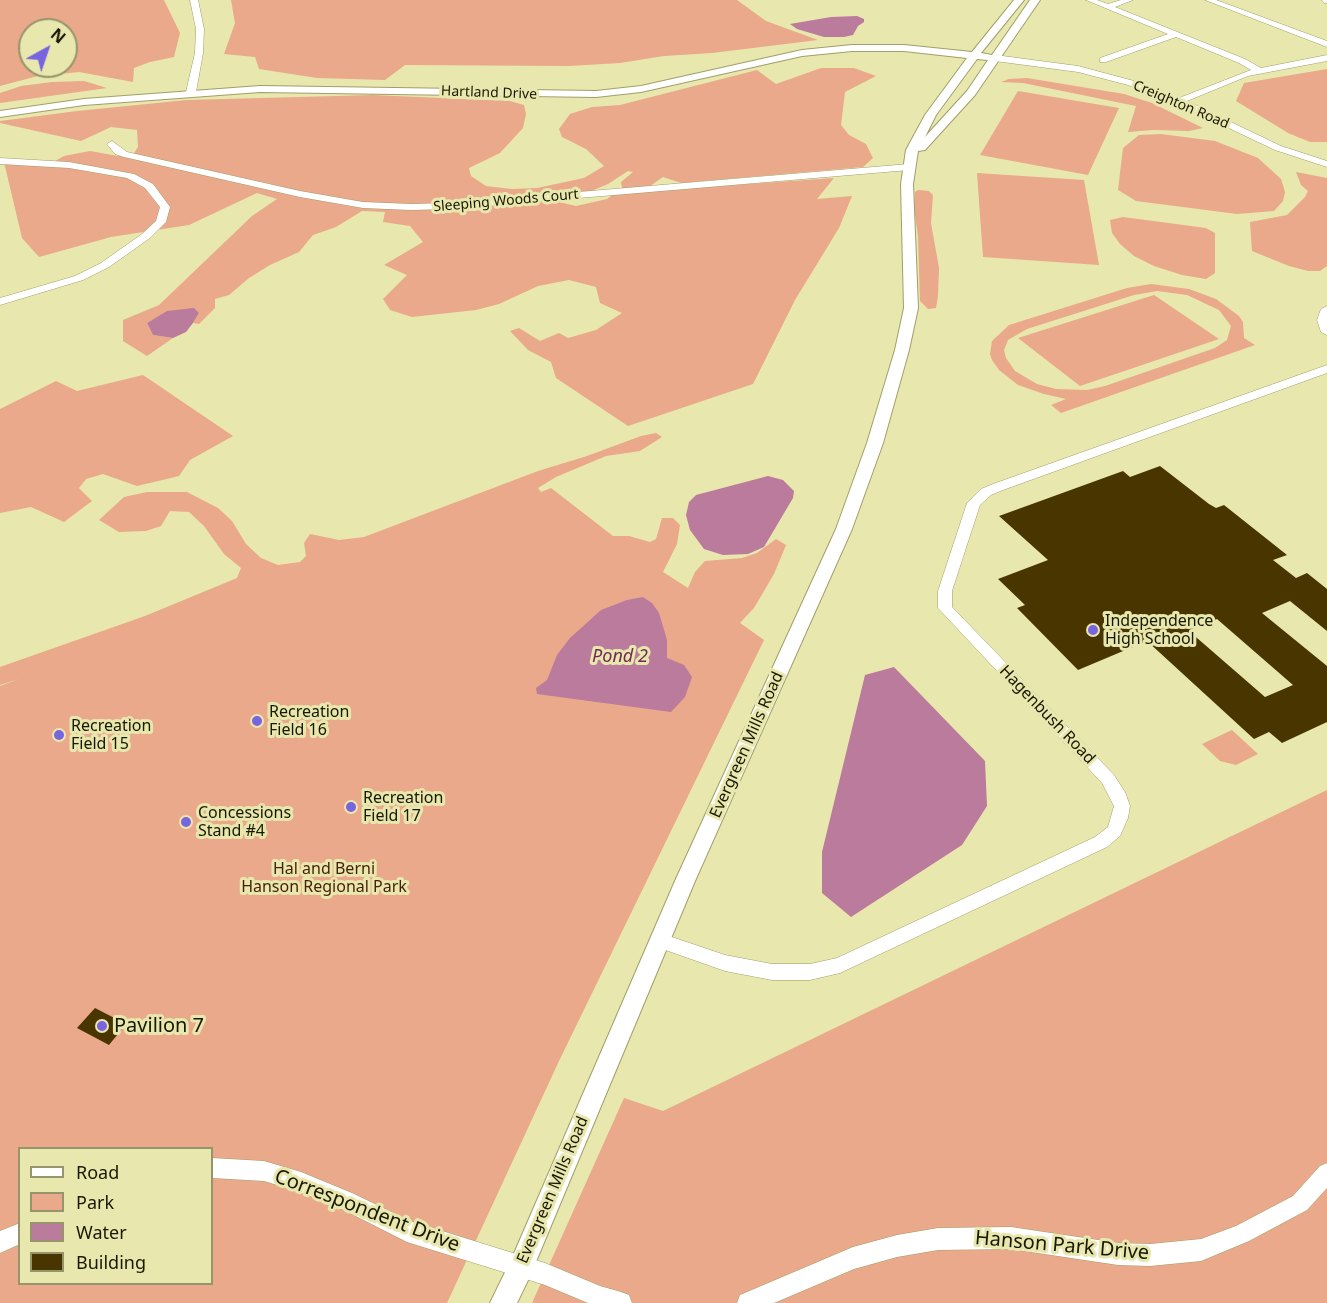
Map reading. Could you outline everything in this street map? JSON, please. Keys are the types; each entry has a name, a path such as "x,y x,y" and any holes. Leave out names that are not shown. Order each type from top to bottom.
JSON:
{"main road":[{"name":"Evergreen Mills Road","path":"503,1303 660,941 844,529 875,443 902,350 911,308 911,253 906,184 912,150 927,122 974,56 1019,0"},
{"path":"909,167 933,134 971,93 1035,0"},
{"name":"Hartland Drive","path":"0,114 84,102 191,92 311,88 596,94 641,89 770,59 828,50 904,48 995,58"},
{"path":"933,134 939,113 977,62 974,56"}],"street":[{"path":"191,92 200,29 194,0"},
{"path":"1089,0 1242,61 1259,71"},
{"path":"1107,7 1129,0"},
{"path":"1209,0 1327,45"},
{"path":"1103,60 1175,35"},
{"name":"Creighton Road","path":"995,58 1078,69 1131,83 1179,101 1278,148 1327,164"},
{"path":"1179,101 1235,78 1259,71 1327,58"},
{"name":"Sleeping Woods Court","path":"112,144 118,152 124,154 300,194 363,205 411,207 449,206 909,167"},
{"path":"0,161 69,165 130,176 149,186 165,207 161,222 137,243 105,265 79,278 0,302"},
{"path":"1327,309 1323,320 1327,332"},
{"name":"Hagenbush Road","path":"660,941 725,963 772,972 810,972 840,965 1101,842 1114,831 1122,806 1117,792 1108,779 945,608 945,591 974,502 998,487 1327,369"},
{"name":"Correspondent Drive","path":"213,1168 264,1171 301,1182 345,1200 407,1231 520,1268"},
{"name":"Hanson Park Drive","path":"748,1303 854,1258 897,1246 938,1239 1011,1238 1139,1255 1201,1250 1242,1234 1300,1203 1327,1173"},
{"path":"0,1242 18,1234"},
{"path":"520,1268 545,1274 600,1297 621,1303"}],"green space":[{"path":"0,0 164,0 180,33 174,57 134,68 133,82 78,72 78,18 18,18 18,78 30,78 0,86"},
{"path":"231,0 737,0 766,21 818,40 712,53 664,56 620,63 569,66 405,65 385,80 317,78 259,69 255,57 224,54 235,23"},
{"path":"821,68 854,68 876,76 845,92 841,125 849,135 866,144 873,158 863,167 681,183 663,177 650,186 650,191 834,178 817,199 852,196 839,228 795,300 753,384 628,426 556,378 551,362 528,350 510,331 519,328 540,341 559,333 568,338 596,330 622,313 600,303 596,287 569,280 538,286 499,304 476,310 412,317 390,310 383,299 407,275 384,265 423,242 410,226 383,222 385,212 362,211 336,227 313,235 299,252 270,265 249,278 229,295 215,299 215,308 199,324 193,323 199,313 167,312 147,323 153,335 173,338 147,356 123,341 123,320 159,305 252,216 277,199 257,193 189,225 111,237 39,257 22,238 4,162 48,165 64,156 90,151 118,156 134,153 138,147 137,130 111,127 81,141 0,123 0,121 77,111 187,100 373,95 510,101 524,105 526,114 523,128 500,153 469,168 471,176 486,186 511,189 537,188 584,178 604,166 586,149 562,137 559,129 570,114 592,107 620,105 757,70 776,84","holes":["628,171 633,172 621,182 622,188 607,199 576,206 563,203 608,184","560,194 547,201 451,209 444,203"]},
{"path":"1327,69 1327,142 1310,142 1288,133 1236,101 1244,83"},
{"path":"1027,78 1124,94 1152,103 1203,128 1189,131 1128,132 1136,106 1023,83 1001,82"},
{"path":"84,81 107,88 0,103 0,93 21,86"},
{"path":"1018,91 1119,108 1088,175 980,155"},
{"path":"1161,134 1215,141 1258,158 1281,179 1285,192 1283,201 1274,211 1237,214 1136,201 1118,190 1123,148 1139,135"},
{"path":"1296,172 1327,178 1327,266 1320,271 1308,271 1289,266 1252,251 1250,222 1287,215 1305,197 1308,191 1301,185"},
{"path":"977,173 1084,180 1099,265 983,257"},
{"path":"929,191 933,195 931,223 939,268 938,296 936,308 928,309 920,301 918,236 914,208 915,192"},
{"path":"1123,217 1206,228 1215,233 1215,273 1206,279 1182,275 1154,266 1134,256 1120,244 1112,233 1110,220"},
{"path":"1151,284 1189,289 1216,299 1239,316 1243,322 1244,338 1255,345 1061,413 1051,405 1066,399 1018,385 999,370 992,360 990,354 992,341 1009,325 1127,288","holes":["1157,291 1187,295 1219,310 1231,326 1227,340 1215,348 1105,386 1087,390 1056,389 1037,384 1015,371 1006,358 1004,350 1008,340 1027,329 1134,295"]},
{"path":"1154,295 1219,339 1080,386 1018,338"},
{"path":"143,375 233,436 190,460 179,476 137,486 103,474 86,479 79,488 92,501 64,522 31,507 0,513 0,409 56,381 77,391"},
{"name":"Hal and Berni Hanson Regional Park","path":"656,433 662,437 640,451 606,456 556,477 538,488 541,492 551,488 613,536 629,536 650,542 656,539 662,518 673,518 680,525 677,544 663,572 688,588 695,572 705,561 742,558 757,553 776,539 786,545 774,574 754,608 740,623 764,640 559,1061 447,1303 0,1303 0,686 19,679 0,685 0,667 145,616 237,578 241,568 224,554 204,526 189,512 170,511 161,526 146,531 119,532 99,520 124,497 147,492 187,492 218,508 232,521 246,544 261,558 278,565 300,562 306,556 304,543 310,534 339,540 364,537 538,471 641,436"},
{"path":"1232,730 1258,754 1236,765 1220,761 1202,744"},
{"path":"1327,790 1327,1303 532,1303 624,1098 663,1111"}],"water":[{"path":"857,16 864,19 864,22 858,26 853,35 844,37 824,37 797,29 790,24 831,17"},
{"path":"194,308 199,313 193,323 186,332 173,338 153,335 147,323 167,311"},
{"path":"768,476 783,480 794,491 793,498 764,547 748,554 723,555 704,549 690,530 686,515 689,502 696,495"},
{"name":"Pond 2","path":"643,597 652,603 659,613 667,640 667,658 684,665 692,677 685,697 671,712 537,694 536,688 547,680 557,655 570,638 601,610 627,600"},
{"path":"894,667 985,761 987,806 962,845 851,917 822,893 822,852 865,675"}],"building":[{"name":"Independence High School","path":"1160,466 1209,504 1216,508 1224,505 1287,555 1273,560 1296,578 1307,573 1327,589 1327,631 1290,601 1262,613 1327,666 1327,722 1282,743 1269,732 1254,739 1147,641 1078,670 1017,608 1025,605 998,579 1048,560 999,516 1123,471 1130,477","holes":["1217,619 1293,685 1265,697 1189,631"]},
{"name":"Pavilion 7","path":"95,1008 126,1024 109,1045 77,1028"}],"place":[{"name":"Independence High School","path":"1093,630"},
{"name":"Recreation Field 16","path":"257,721"},
{"name":"Recreation Field 15","path":"59,735"},
{"name":"Recreation Field 17","path":"351,807"},
{"name":"Concessions Stand #4","path":"186,822"},
{"name":"Pavilion 7","path":"102,1026"}]}
